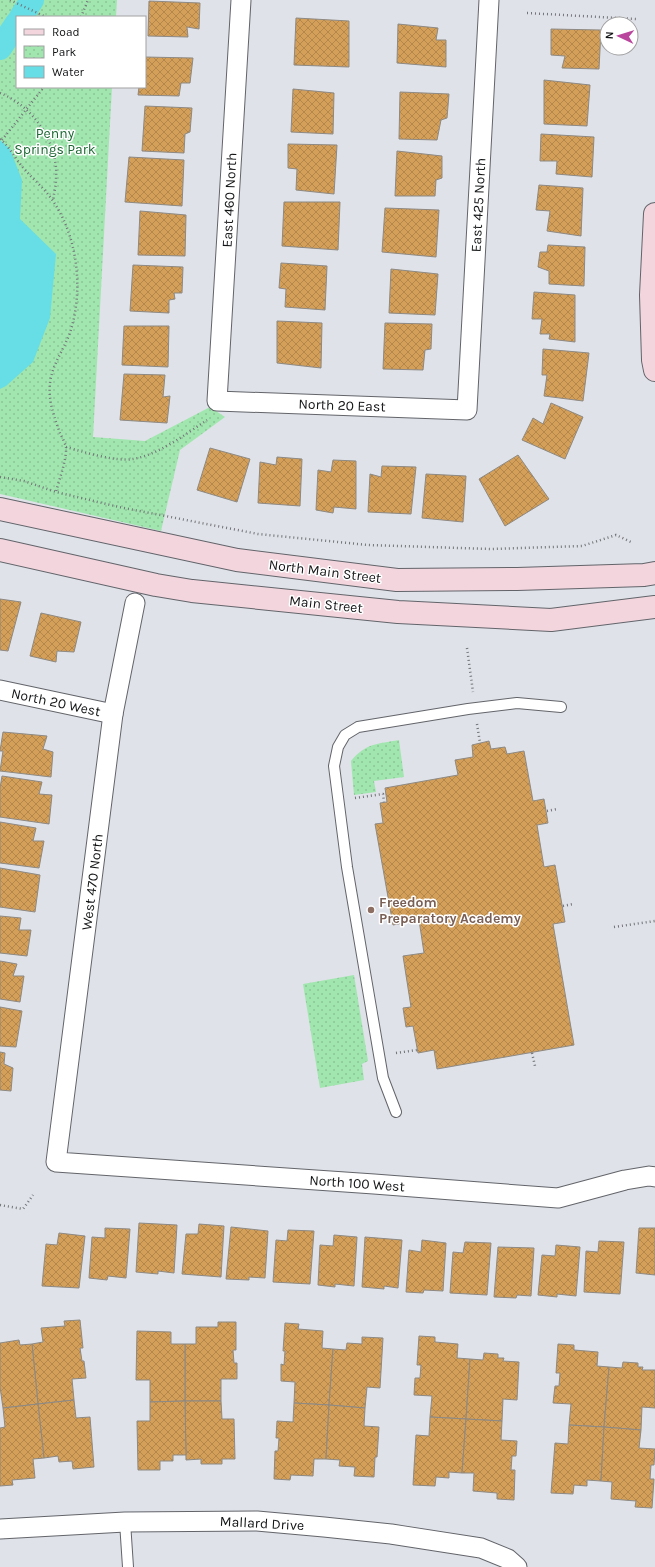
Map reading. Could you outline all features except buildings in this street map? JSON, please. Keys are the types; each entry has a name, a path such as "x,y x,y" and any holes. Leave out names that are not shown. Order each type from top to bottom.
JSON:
{"main road":[{"path":"655,214 651,295 653,360 655,370"},
{"name":"North Main Street","path":"0,509 236,560 397,580 517,580 644,575 655,573"},
{"name":"Main Street","path":"0,550 144,595 192,591 398,612 551,620 655,607"}],"street":[{"name":"East 460 North","path":"217,401 241,0"},
{"name":"East 425 North","path":"467,410 489,0"},
{"name":"North 20 East","path":"217,401 467,410"},
{"name":"West 470 North","path":"56,1162 113,714 144,595"},
{"name":"North 20 West","path":"0,690 113,714"},
{"name":"North 100 West","path":"56,1162 558,1198 625,1180 649,1176 655,1177"},
{"name":"Mallard Drive","path":"0,1529 124,1522 232,1520 332,1527 391,1534 482,1548 508,1559 517,1567"}],"lane":[{"path":"396,1112 383,1078 347,867 334,766 338,747 345,736 358,727 468,709 517,704 561,707"},
{"path":"124,1522 128,1567"}],"path":[{"path":"10,0 44,16"},
{"path":"81,16 88,0"},
{"path":"527,13 599,17"},
{"path":"43,88 27,110 1,140 24,169 53,200 61,214 70,237 76,262 78,285 76,309 72,327 56,364 50,383 51,407 66,448 56,492"},
{"path":"0,93 6,95 27,110 36,120 52,147 56,178 53,200"},
{"path":"66,448 94,455 132,459 148,454 173,442 209,418"},
{"path":"0,477 24,481 56,492 135,510 258,534 368,545 491,549 582,546 616,535 630,542"},
{"path":"467,648 474,696"},
{"path":"477,722 480,743"},
{"path":"351,798 383,794 384,802"},
{"path":"546,811 558,809"},
{"path":"563,906 573,904"},
{"path":"614,927 655,921"},
{"path":"394,1054 417,1050"},
{"path":"532,1052 535,1066"},
{"path":"0,1205 23,1209 33,1195"}],"green space":[{"name":"Penny Springs Park","path":"0,0 117,0 116,16 16,16 16,88 112,88 93,437 145,441 210,407 225,417 180,450 161,531 0,494"},
{"path":"399,740 404,777 374,781 376,792 354,795 351,761 356,755 372,745"},
{"path":"354,975 368,1061 362,1064 364,1080 320,1088 303,984"}],"water":[{"path":"0,140 10,149 22,180 20,219 56,254 50,318 33,362 6,386 0,389"}],"waterway":[{"path":"22,16 32,0"},
{"path":"0,48 16,24"}],"place":[{"name":"Freedom Preparatory Academy","path":"371,910"}]}
